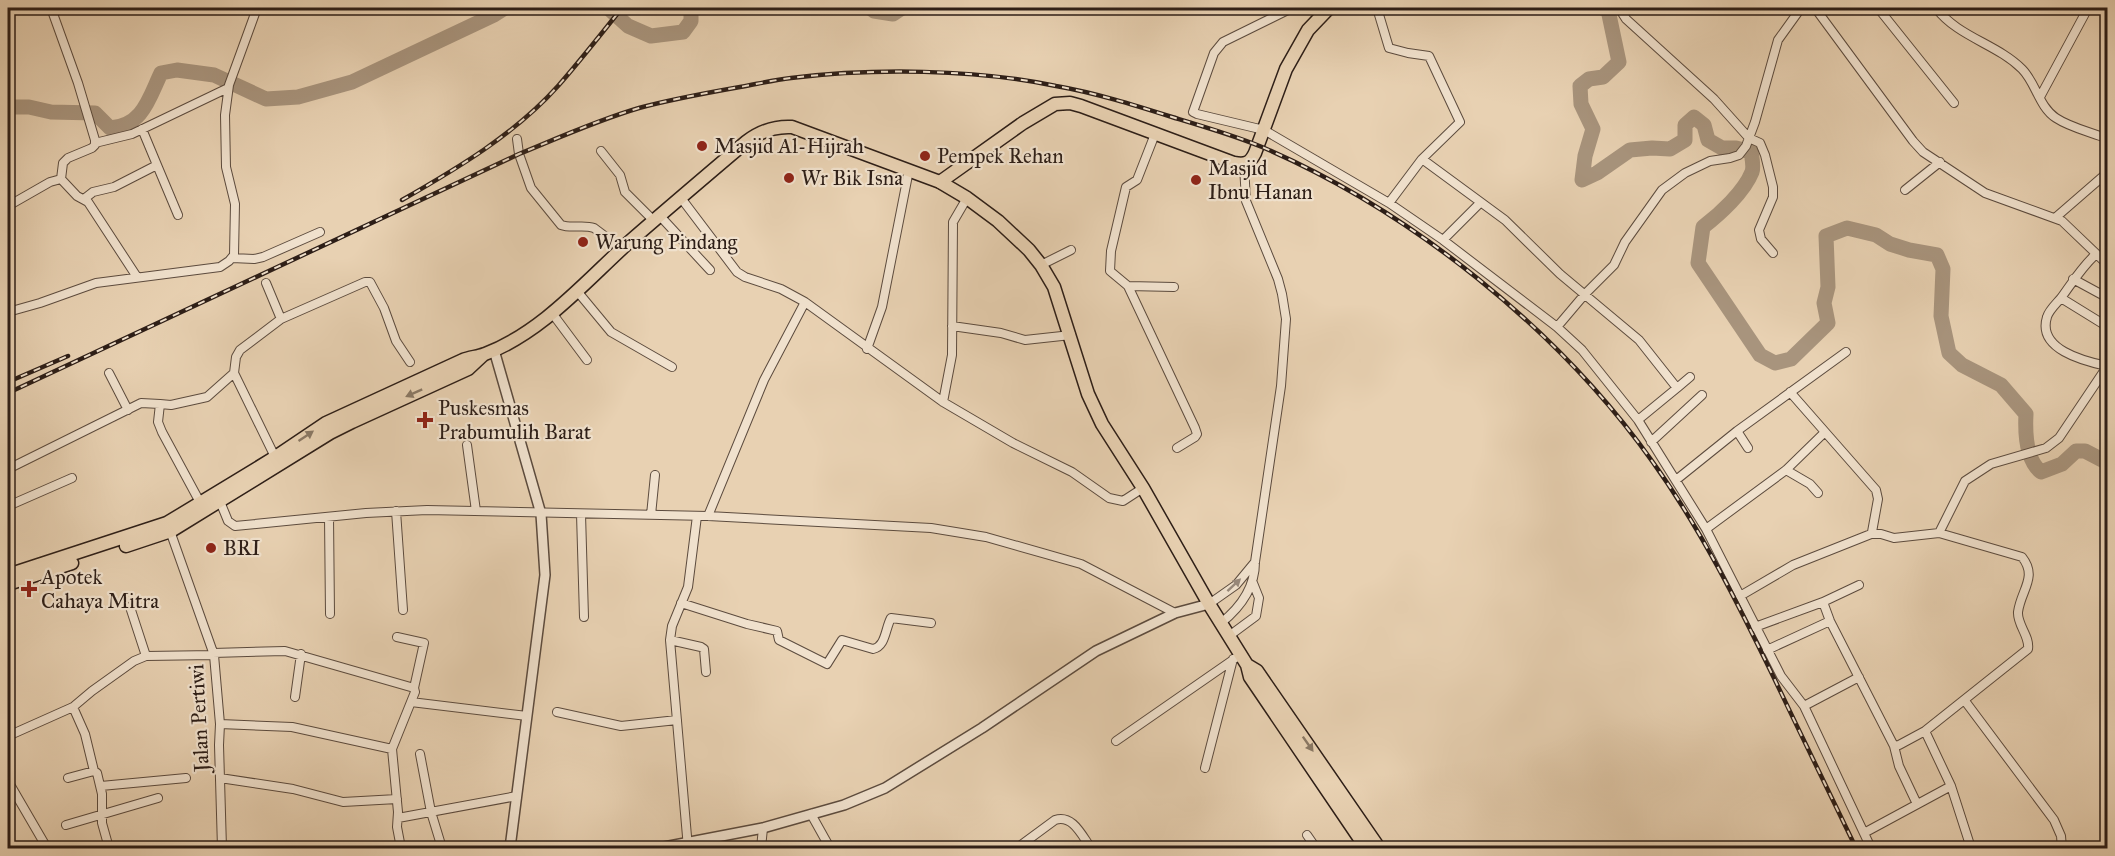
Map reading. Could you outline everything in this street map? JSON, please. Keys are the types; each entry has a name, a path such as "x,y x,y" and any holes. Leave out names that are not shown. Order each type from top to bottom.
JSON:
{"main road":[{"path":"940,182 1023,123 1054,104 1070,103 1081,106 1234,163 1244,165 1251,162 1286,69 1308,30 1329,8"},
{"path":"8,584 169,527 278,461 326,423 463,360 488,353 541,322 657,218 754,136 782,126 792,127 940,182 998,221 1029,250 1041,265 1054,287 1088,394 1097,414 1143,488 1229,636 1250,677 1366,849"},
{"path":"8,575 169,527"},
{"path":"1240,660 1257,671 1379,849"}],"street":[{"path":"51,8 95,143"},
{"path":"8,312 96,283 220,267 232,258 234,255 234,204 226,167 224,142 228,87 257,8"},
{"path":"1292,8 1223,42 1218,47 1193,109 1197,114 1264,130 1389,203 1443,240 1557,327 1582,350 1638,420 1706,529 1781,676 1804,706 1871,849"},
{"path":"1377,8 1389,48 1429,56 1460,122 1422,159 1389,203"},
{"path":"1619,8 1626,19 1714,99 1748,142 1760,143 1773,187 1771,206 1759,230 1761,239 1773,253"},
{"path":"1557,327 1614,265 1625,242 1662,190 1685,172 1710,161 1739,155 1748,142 1778,40 1801,8"},
{"path":"1815,8 1918,147 1985,193 2055,218 2067,225 2095,255 2108,265"},
{"path":"1878,8 1954,102"},
{"path":"1936,8 1953,25 2020,68 2034,85 2047,110 2055,118 2108,139"},
{"path":"2040,97 2088,8"},
{"path":"137,277 88,202 73,192 61,179 63,163 68,158 92,148 95,143 132,134 228,87"},
{"path":"142,129 178,215"},
{"path":"1155,134 1137,180 1126,187 1111,250 1110,271 1128,286 1197,434 1177,448"},
{"path":"517,139 519,154 531,188 561,225 589,226 622,249"},
{"path":"601,152 620,175 626,192 657,218 710,270"},
{"path":"1422,159 1505,220 1560,274 1639,340 1677,388"},
{"path":"1905,190 1940,162"},
{"path":"84,199 93,192 114,187 157,165"},
{"path":"1221,623 1240,605 1253,583 1281,386 1286,320 1278,279 1246,201 1244,165"},
{"path":"867,349 882,307 909,171"},
{"path":"2055,218 2108,172"},
{"path":"8,206 50,182 61,179"},
{"path":"681,198 737,272 781,289 805,302 867,349 944,402 1013,443 1072,472 1109,498 1123,501 1143,488"},
{"path":"944,402 952,355 953,222 967,198"},
{"path":"1443,240 1480,203"},
{"path":"232,258 263,257 320,232"},
{"path":"1041,265 1071,250"},
{"path":"1938,533 1965,481 1991,464 2046,448 2059,438 2107,366 2084,361 2061,349 2047,337 2045,328 2047,314 2083,266 2095,255"},
{"path":"2073,279 2107,297"},
{"path":"278,461 234,373 236,357 240,350 281,319 365,282 370,282 384,308 396,340 410,362"},
{"path":"266,283 281,319"},
{"path":"1128,286 1174,287"},
{"path":"577,291 611,332 672,367"},
{"path":"2061,298 2108,327"},
{"path":"708,516 764,380 805,302"},
{"path":"552,313 587,360"},
{"path":"952,326 1000,333 1025,340 1071,335"},
{"path":"1676,480 1737,431 1846,352"},
{"path":"488,353 541,513 545,575 510,849"},
{"path":"109,373 128,410"},
{"path":"8,469 141,403 171,405 207,397 234,373"},
{"path":"1638,420 1690,377"},
{"path":"1790,392 1877,494 1871,534"},
{"path":"1651,442 1702,395"},
{"path":"159,404 158,422 162,432 203,507"},
{"path":"1737,431 1748,447"},
{"path":"1706,529 1786,470 1825,432"},
{"path":"467,445 476,511"},
{"path":"1786,470 1810,484 1818,493"},
{"path":"651,515 655,475"},
{"path":"8,506 72,478"},
{"path":"218,498 228,521 235,526 427,510 708,516 931,528 986,537 1081,564 1175,613"},
{"path":"396,511 403,610"},
{"path":"581,514 584,617"},
{"path":"688,845 670,640 672,626 688,587 697,516"},
{"path":"329,517 330,614"},
{"name":"Jalan Pertiwi","path":"169,527 214,654 220,724 222,849"},
{"path":"1740,596 1793,565 1871,534 1894,538 1938,533 2022,557 2029,568 2030,575 2018,615 2028,641 2028,649 1926,732 1894,746"},
{"path":"659,849 688,845 763,828 844,805 885,788 982,728 1096,651 1175,613 1209,604 1236,585 1255,562"},
{"path":"1229,636 1256,616 1259,598 1253,583"},
{"path":"1755,627 1823,602 1859,585"},
{"path":"1823,602 1830,621 1894,746 1899,766 1917,804"},
{"path":"681,603 777,631 778,640 827,664 842,640 873,650 878,648 882,645 891,618 931,623"},
{"path":"130,607 146,656"},
{"path":"1767,650 1830,621"},
{"path":"397,637 424,643 414,688 416,692 392,749 397,827 401,849"},
{"path":"670,640 704,649 706,672"},
{"path":"8,736 73,707 134,661 146,656 272,651 301,654 414,688"},
{"path":"295,697 301,654"},
{"path":"1116,741 1240,660"},
{"path":"1204,768 1240,660"},
{"path":"1804,706 1859,677"},
{"path":"1965,701 2054,820 2061,836 2062,849"},
{"path":"411,702 527,717"},
{"path":"73,707 85,734 94,771 98,775 101,786 103,832 110,849"},
{"path":"557,712 621,726 677,720"},
{"path":"220,724 292,727 392,749"},
{"path":"1926,732 1951,786 1971,849"},
{"path":"420,754 431,812 442,849"},
{"path":"68,778 94,771"},
{"path":"101,786 186,778"},
{"path":"220,778 293,789 343,802 397,799"},
{"path":"8,781 47,849"},
{"path":"1864,833 1951,786"},
{"path":"398,818 517,795"},
{"path":"66,825 158,798"},
{"path":"812,814 830,849"},
{"path":"1017,849 1060,818 1072,822 1091,849"},
{"path":"761,849 763,828"},
{"path":"1307,835 1316,849"}],"waterway":[{"path":"8,107 29,107 51,112 95,113 110,128 121,126 130,122 143,109 161,73 177,70 214,75 266,99 298,97 352,82 505,8"},
{"path":"608,8 628,26 651,36 683,32 691,21 691,8"},
{"path":"870,8 874,11 893,14 902,8"},
{"path":"1602,8 1608,10 1619,62 1603,77 1589,79 1580,86 1581,104 1593,129 1585,156 1582,180 1597,173 1630,150 1670,149 1685,140 1685,125 1694,117 1704,125 1708,140 1722,148 1736,148 1751,152 1753,167 1748,180 1731,202 1703,227 1698,263 1760,355 1775,363 1791,359 1828,323 1824,303 1828,287 1826,236 1847,228 1876,235 1890,244 1937,255 1943,269 1941,316 1949,353 1962,365 2001,385 2026,414 2026,438 2029,453 2041,472 2062,464 2076,451 2085,451 2108,463"}],"railway":[{"path":"402,200 465,163 523,120 558,86 622,8"},
{"path":"8,393 519,154 639,108 689,96 778,80 856,73 958,73 1025,80 1086,92 1206,127 1262,147 1318,173 1373,204 1478,278 1572,365 1614,412 1652,461 1703,540 1747,622 1856,848"},
{"path":"8,382 68,356"}],"place":[{"name":"Masjid Al-Hijrah","path":"702,146"},
{"name":"Pempek Rehan","path":"925,156"},
{"name":"Wr Bik Isna","path":"789,178"},
{"name":"Masjid Ibnu Hanan","path":"1196,180"},
{"name":"Warung Pindang","path":"583,242"},
{"name":"Puskesmas Prabumulih Barat","path":"425,420"},
{"name":"BRI","path":"211,548"},
{"name":"Apotek Cahaya Mitra","path":"29,589"}]}
